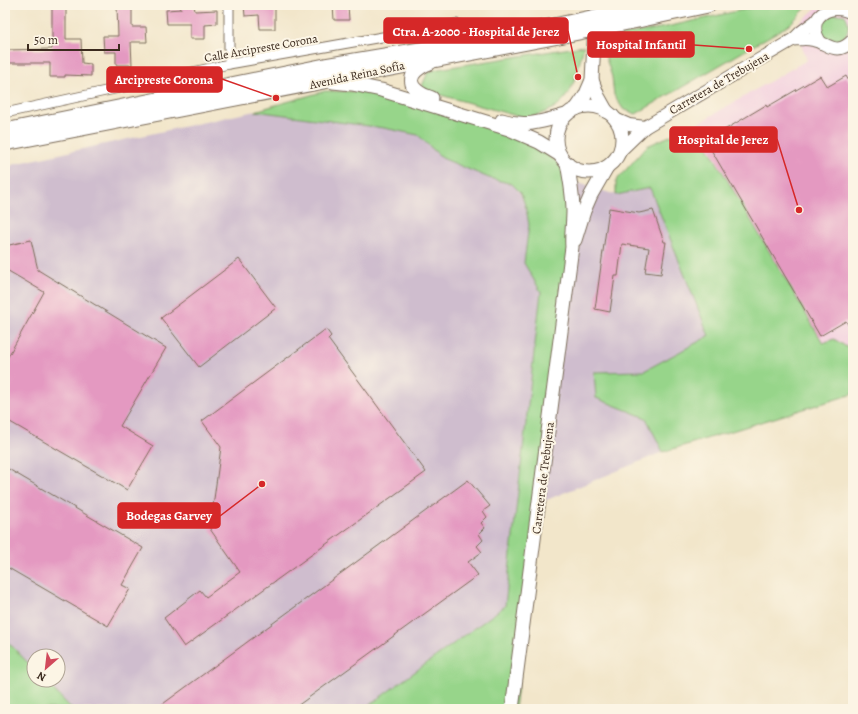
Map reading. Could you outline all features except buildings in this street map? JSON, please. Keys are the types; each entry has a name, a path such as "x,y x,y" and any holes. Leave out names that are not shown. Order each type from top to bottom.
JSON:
{"main road":[{"path":"563,159 556,145 556,134 560,124 585,96 592,80 596,5"},
{"name":"Avenida Reina Sofía","path":"5,143 447,57 642,11 708,5"},
{"name":"Avenida Reina Sofía","path":"5,131 310,68 498,37 556,31"},
{"path":"447,57 422,66 414,72 412,83 416,90 423,95 510,123 530,124 586,106 597,107 611,115"},
{"path":"322,82 352,84 381,90 509,129 539,142 576,169 586,172 597,171 607,167 615,159 620,150 622,140 620,129 598,96 592,80"},
{"name":"Carretera de Trebujena","path":"512,709 572,247 571,231 573,211 571,190 563,159"},
{"name":"Carretera de Trebujena","path":"572,247 578,233 584,211 591,195 607,167"}],"street":[{"path":"229,5 230,64"},
{"name":"Carretera de Trebujena","path":"620,150 644,127 794,39 819,13 834,6 848,9 853,14"},
{"path":"819,13 815,30 821,43"},
{"name":"Calle Arcipreste Corona","path":"5,113 230,64 456,24 478,28 498,37"},
{"path":"794,39 807,39 834,48 841,48 848,45 853,40"},
{"path":"611,115 629,126 644,127"}],"shaded area":[{"path":"820,5 853,5 853,351 834,339 823,343 695,125 807,60 794,27"},
{"path":"255,111 384,128 418,135 442,158 489,178 512,184 520,193 526,208 529,225 524,263 541,292 505,606 364,709 72,709 52,688 66,688 66,648 26,648 26,661 5,639 5,170 14,164"},
{"path":"572,181 616,195 650,188 710,336 644,371 594,372 596,398 646,418 663,452 544,501"}],"green space":[{"path":"764,5 806,5 806,8 789,25 636,114 623,109 614,95 612,77 600,39 666,27"},
{"path":"828,13 845,15 848,23 848,30 845,35 841,40 836,42 830,42 821,31 822,21"},
{"path":"584,46 573,85 561,103 540,114 524,118 426,91 422,86 428,72 438,69"},
{"path":"325,91 376,92 474,120 534,144 557,162 572,181 574,247 515,709 364,709 505,606 541,292 524,263 529,225 526,208 521,193 512,184 489,178 442,158 418,135 384,128 255,111"},
{"path":"695,125 823,343 834,339 853,351 853,394 663,452 646,418 596,398 594,372 644,371 709,336 650,188 616,195 616,181 647,146"},
{"path":"5,639 26,661 26,688 52,688 72,709 5,709"}],"place":[{"name":"Hospital Infantil","path":"749,49"},
{"name":"Ctra. A-2000 - Hospital de Jerez","path":"578,77"},
{"name":"Arcipreste Corona","path":"276,98"},
{"name":"Hospital de Jerez","path":"799,210"},
{"name":"Bodegas Garvey","path":"262,484"}]}
